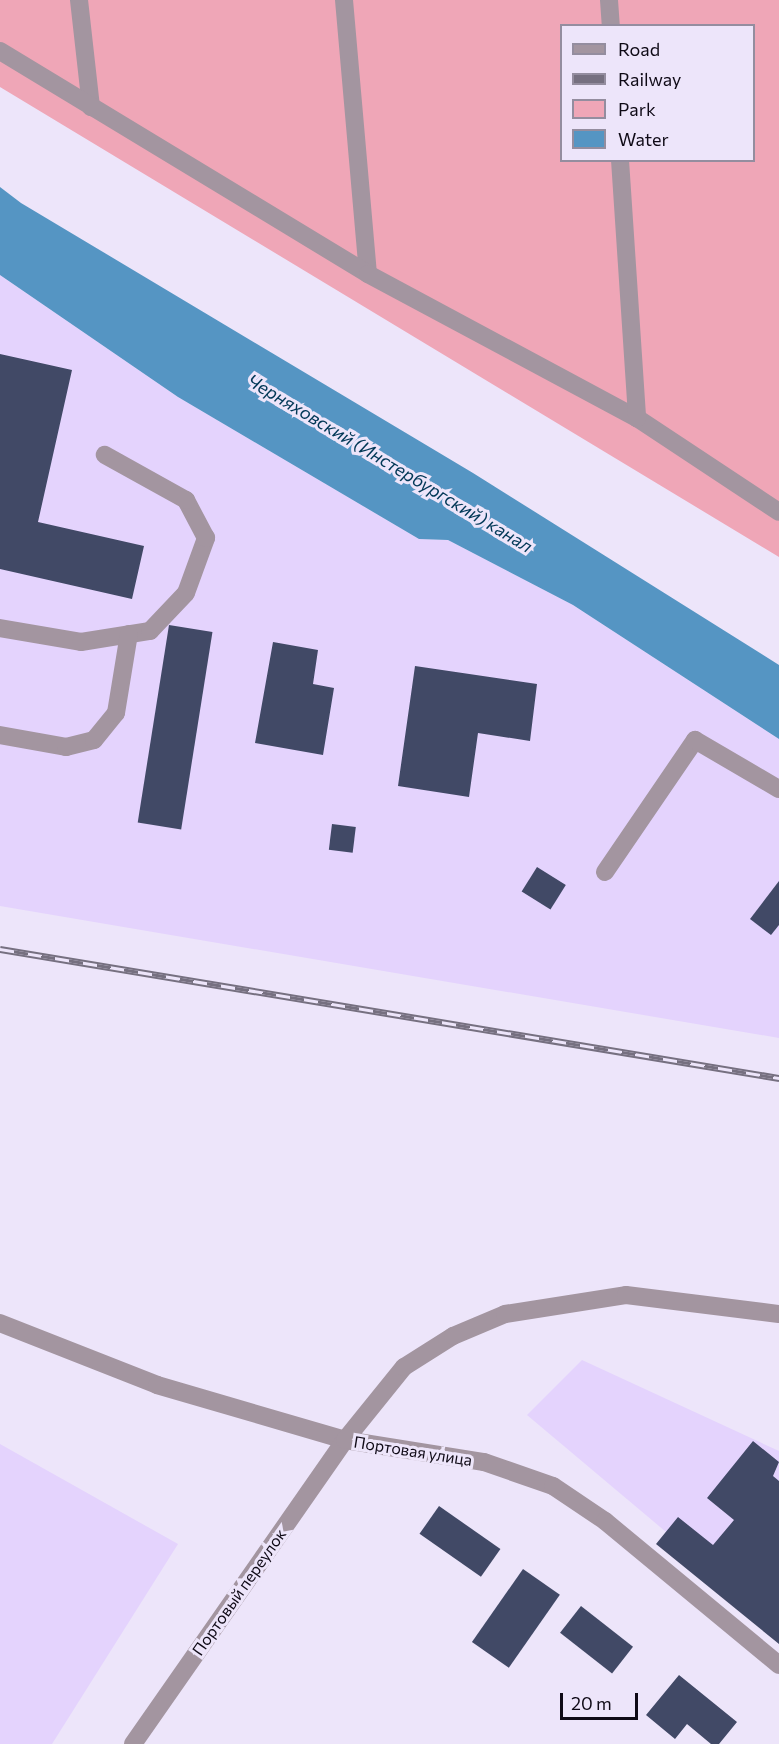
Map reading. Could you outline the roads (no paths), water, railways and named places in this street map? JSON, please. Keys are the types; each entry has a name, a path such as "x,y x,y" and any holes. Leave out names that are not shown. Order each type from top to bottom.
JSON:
{"street":[{"path":"79,0 91,107"},
{"path":"344,0 368,274"},
{"path":"609,0 610,24"},
{"path":"0,51 368,274 637,418 779,512"},
{"path":"620,162 637,418"},
{"path":"0,628 81,642 150,631 186,593 206,538 186,500 105,455"},
{"path":"0,735 66,747 94,740 116,713 129,634"},
{"path":"605,872 695,740 779,789"},
{"name":"Портовый переулок","path":"133,1744 345,1440 404,1367 453,1336 505,1314 626,1295 779,1314"},
{"name":"Портовая улица","path":"0,1323 157,1385 345,1440 484,1462 553,1486 605,1521 779,1665"}],"water":[{"name":"Черняховский (Инстербургский) канал","path":"0,187 21,203 473,473 779,665 779,739 573,605 448,540 419,539 178,397 0,275"}],"railway":[{"path":"0,949 779,1078"}]}
